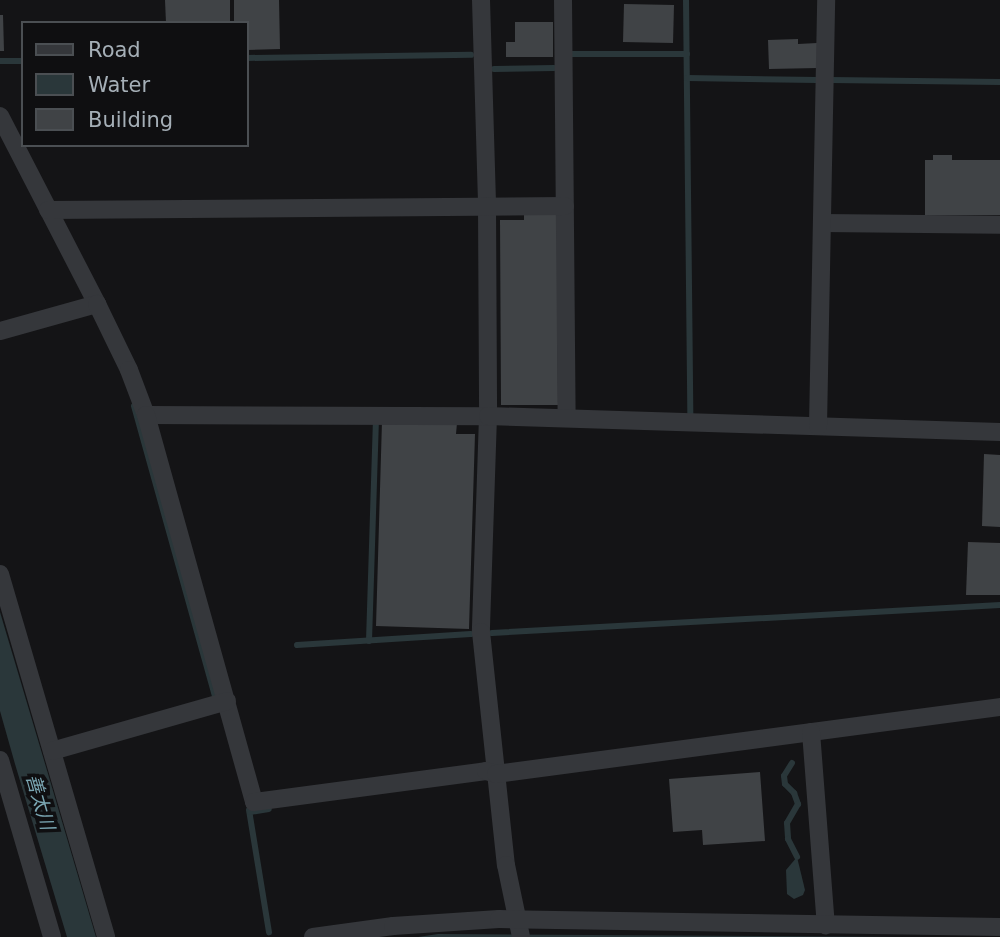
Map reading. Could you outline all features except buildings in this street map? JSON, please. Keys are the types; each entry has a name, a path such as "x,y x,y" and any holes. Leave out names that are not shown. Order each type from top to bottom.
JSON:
{"street":[{"path":"481,0 487,206 488,416 481,632 506,865 519,929"},
{"path":"563,0 567,418"},
{"path":"818,426 826,0"},
{"path":"0,116 97,304 129,370 146,415 228,701 254,802 486,771 496,774 1000,707"},
{"path":"48,210 565,206"},
{"path":"822,223 1000,225"},
{"path":"0,331 97,304"},
{"path":"146,415 488,416 1000,432"},
{"path":"0,574 106,937"},
{"path":"52,751 228,701"},
{"path":"811,732 826,925"},
{"path":"0,760 52,937"},
{"path":"313,937 393,926 499,919 519,929 1000,926"}],"water":[{"name":"善太川","path":"0,612 96,937 67,937 15,764 0,711"},
{"path":"797,857 805,890 803,895 794,899 787,894 786,870"},
{"path":"438,934 904,937 418,937"}],"waterway":[{"path":"686,0 690,414"},
{"path":"571,54 687,54"},
{"path":"248,58 471,55"},
{"path":"0,61 21,61"},
{"path":"494,69 554,68"},
{"path":"687,78 817,80"},
{"path":"830,80 1000,82"},
{"path":"134,406 215,697"},
{"path":"369,641 376,421"},
{"path":"492,633 1000,605"},
{"path":"297,645 471,634"},
{"path":"792,763 784,776 785,784 794,793 798,804 787,823 788,839 797,857"},
{"path":"250,812 269,809"},
{"path":"249,810 269,932"}]}
